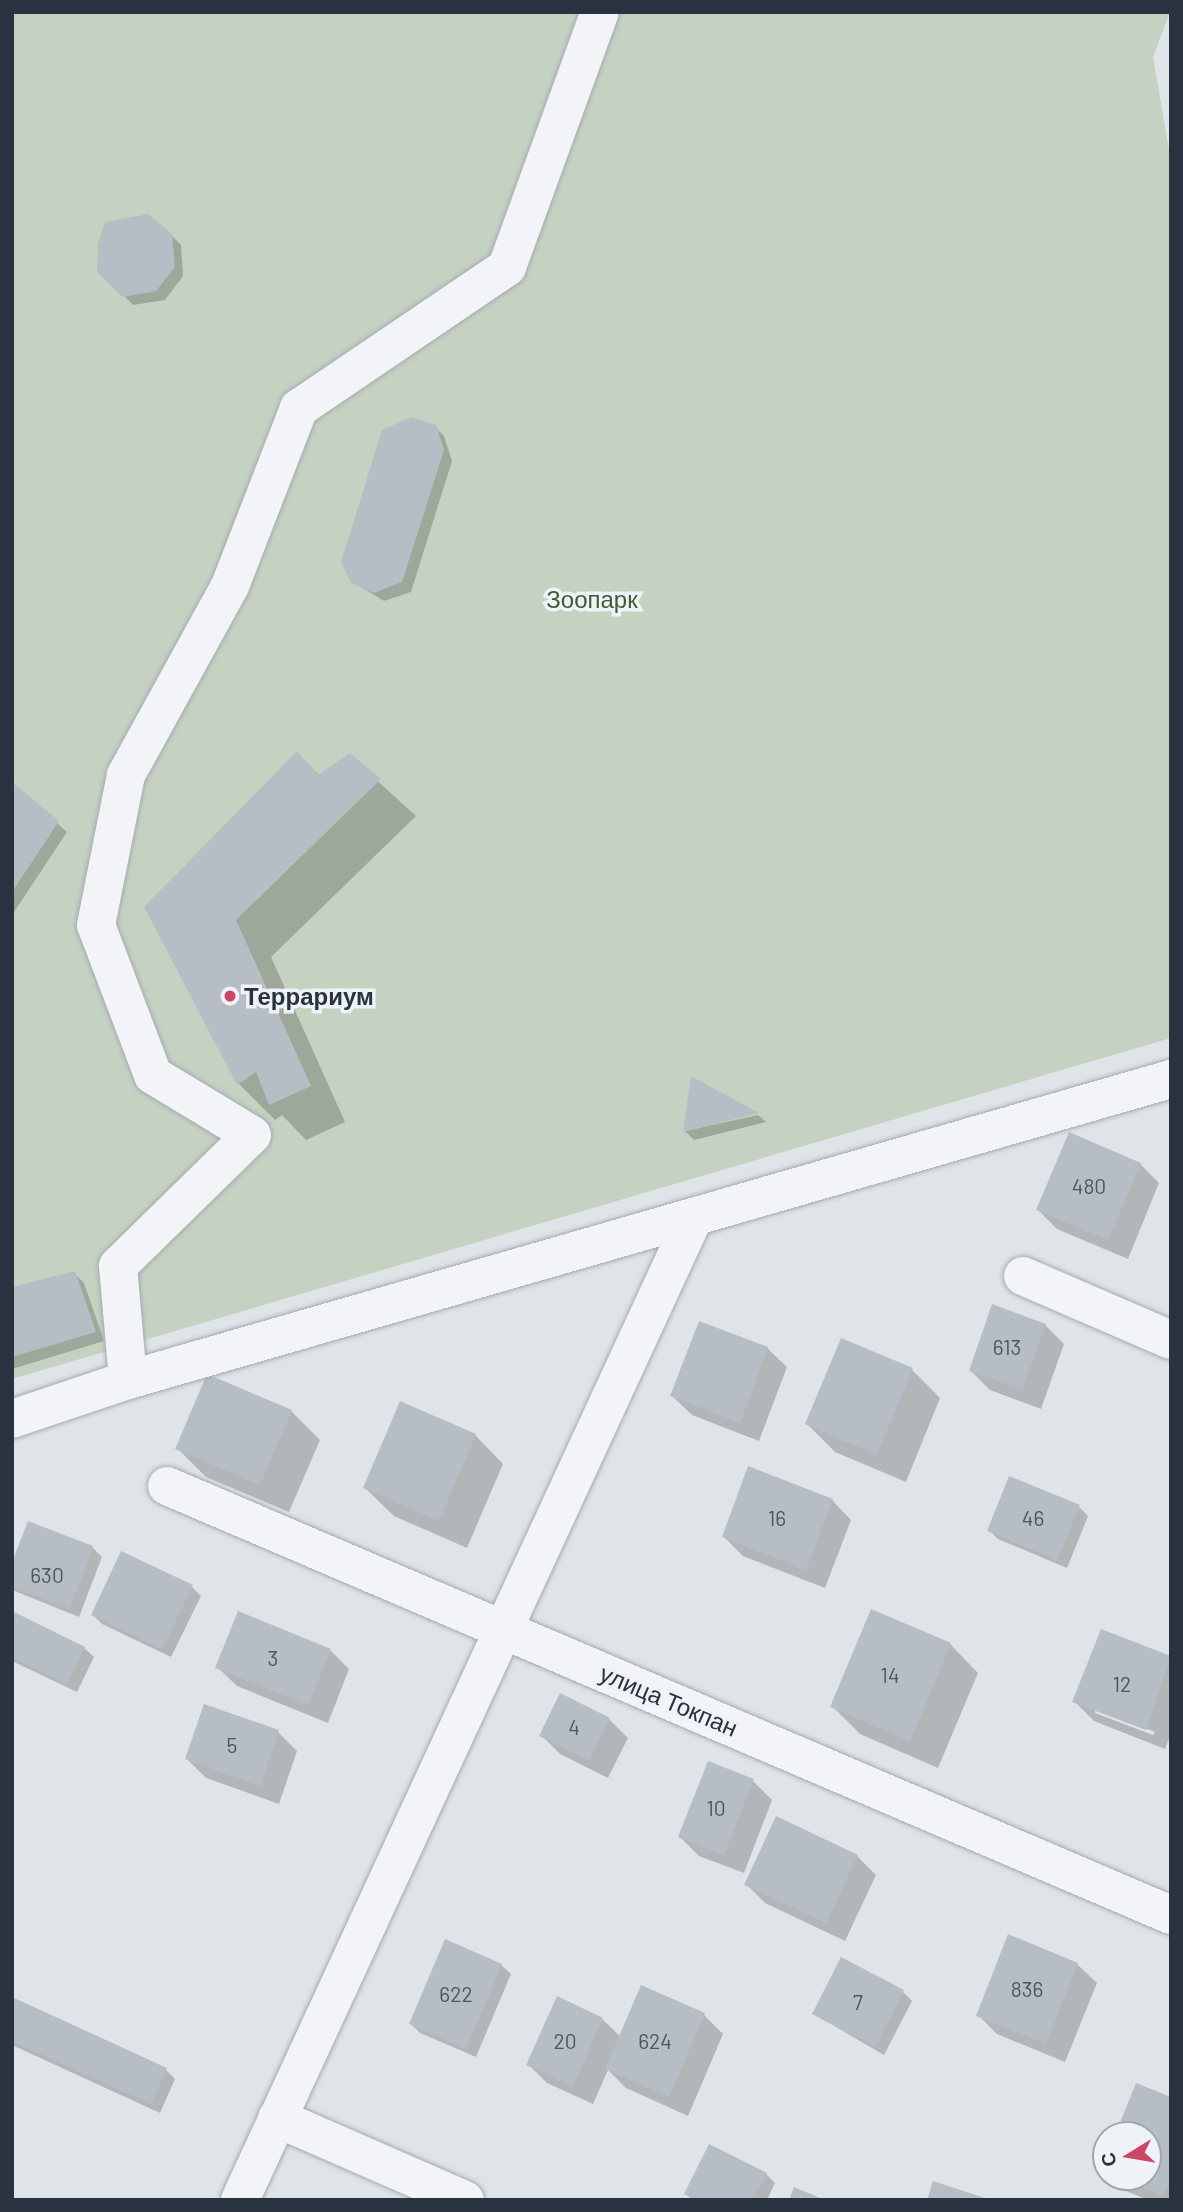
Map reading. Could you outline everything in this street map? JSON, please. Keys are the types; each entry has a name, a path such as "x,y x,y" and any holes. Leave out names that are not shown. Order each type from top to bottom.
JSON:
{"street":[{"path":"128,1380 118,1266 252,1135 153,1074 96,925 126,775 230,586 299,408 507,267 600,12"},
{"path":"12,1419 128,1380 1171,1079"},
{"path":"240,2200 694,1217"},
{"path":"1023,1276 1171,1340"},
{"name":"улица Токпан","path":"167,1486 1171,1915"},
{"path":"277,2118 465,2200"}],"green space":[{"name":"Зоопарк","path":"12,12 1170,12 1153,57 1171,161 1171,1038 12,1379"}],"building":[{"path":"148,214 172,234 175,267 156,291 122,297 97,272 98,244 105,222"},
{"path":"411,417 436,425 444,450 402,582 374,593 351,583 341,562 382,430"},
{"name":"Террариум","path":"297,751 318,775 350,753 381,779 236,920 311,1086 269,1105 256,1072 237,1085 144,907"},
{"path":"12,782 59,821 12,892"},
{"path":"691,1076 759,1113 683,1132"},
{"path":"1069,1132 1141,1163 1108,1240 1036,1210"},
{"path":"75,1271 96,1332 12,1357 12,1287"},
{"path":"992,1304 1046,1324 1022,1390 969,1371"},
{"path":"699,1321 768,1347 740,1423 670,1396"},
{"path":"841,1338 913,1368 877,1455 805,1424"},
{"path":"207,1374 292,1410 260,1485 175,1449"},
{"path":"400,1401 476,1434 439,1521 363,1488"},
{"path":"748,1466 833,1499 806,1570 722,1537"},
{"path":"1009,1476 1080,1505 1057,1560 987,1531"},
{"path":"28,1521 93,1546 70,1609 12,1587 12,1562"},
{"path":"121,1551 193,1585 162,1649 91,1615"},
{"path":"871,1609 951,1643 910,1741 830,1707"},
{"path":"12,1611 85,1647 67,1684 12,1657"},
{"path":"238,1611 331,1649 308,1705 215,1668"},
{"path":"1101,1629 1171,1656 1146,1730 1072,1702"},
{"path":"560,1693 610,1718 589,1760 539,1736"},
{"path":"204,1704 279,1730 260,1786 185,1759"},
{"path":"708,1761 754,1779 724,1855 678,1837"},
{"path":"776,1816 858,1855 826,1923 744,1885"},
{"path":"1008,1934 1078,1963 1046,2044 976,2016"},
{"path":"445,1939 502,1964 466,2049 409,2024"},
{"path":"841,1957 904,1990 875,2047 812,2014"},
{"path":"641,1985 705,2013 669,2097 605,2069"},
{"path":"557,1996 603,2018 573,2086 526,2065"},
{"path":"12,1997 167,2068 151,2104 12,2041"},
{"path":"1136,2083 1171,2097 1171,2177 1163,2196 1151,2191 1162,2191 1162,2121 1121,2121"},
{"path":"709,2144 767,2173 753,2200 696,2200 684,2194"},
{"path":"933,2181 988,2199 988,2200 927,2200"},
{"path":"794,2187 825,2200 789,2200"}],"place":[{"name":"Террариум","path":"230,996"}]}
